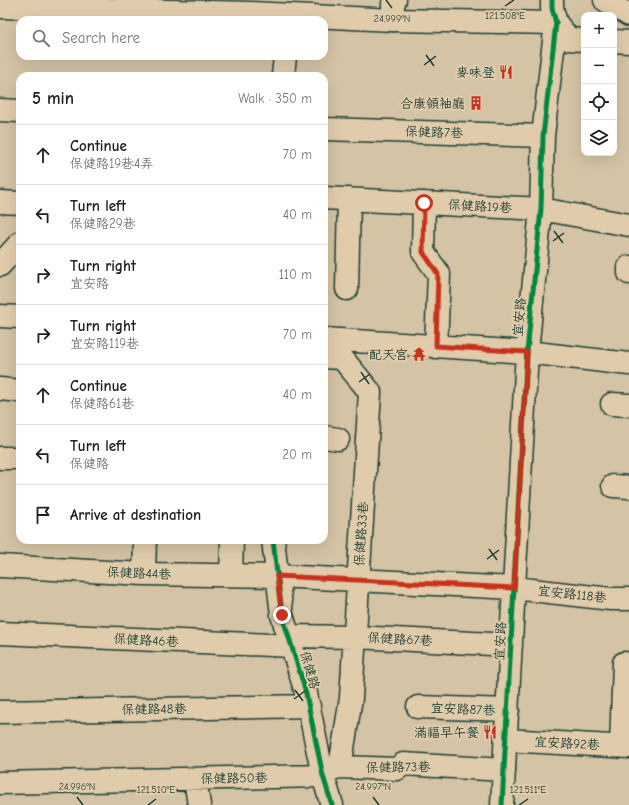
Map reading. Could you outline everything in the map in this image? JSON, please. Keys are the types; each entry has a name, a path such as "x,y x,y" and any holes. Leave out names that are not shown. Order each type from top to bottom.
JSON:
{"street":[{"path":"552,0 552,8 556,23 569,39 581,40"},
{"path":"304,16 394,10 556,23 561,20 563,0"},
{"path":"605,0 629,15"},
{"path":"0,7 250,7 285,16"},
{"name":"宜安路","path":"502,805 527,352 540,209 543,136 556,23"},
{"path":"617,41 629,42"},
{"path":"283,72 285,60"},
{"path":"0,110 16,111"},
{"name":"保健路7巷","path":"328,129 543,136"},
{"name":"保健路19巷","path":"328,198 540,209 629,225"},
{"path":"347,289 349,199"},
{"path":"0,202 16,203"},
{"path":"424,203 423,252 438,274 436,346"},
{"path":"0,265 16,247"},
{"path":"629,267 629,273"},
{"path":"0,316 16,317"},
{"path":"328,339 527,352 629,364"},
{"name":"保健路33巷","path":"328,357 342,358 370,392 351,698 329,771"},
{"path":"0,389 16,391"},
{"path":"0,458 16,458"},
{"path":"144,574 145,544"},
{"path":"231,576 232,544"},
{"name":"保健路","path":"273,544 282,615 329,771 332,805"},
{"name":"保健路44巷","path":"0,566 144,574 277,576 358,580"},
{"name":"宜安路118巷","path":"358,580 514,588 611,599 629,599"},
{"name":"保健路46巷","path":"0,633 290,641"},
{"name":"保健路67巷","path":"290,641 355,637 511,645"},
{"path":"624,663 625,746"},
{"name":"保健路48巷","path":"0,712 309,706"},
{"name":"宜安路87巷","path":"418,707 508,710"},
{"name":"宜安路92巷","path":"506,740 625,746"},
{"name":"保健路73巷","path":"329,771 397,769 403,764 504,770"},
{"name":"保健路50巷","path":"0,783 195,779 329,771"},
{"path":"195,779 199,805"}],"cycle path":[{"path":"502,805 527,352 541,209 543,136 556,23 552,8 552,0"},
{"path":"273,544 282,615 305,689 323,776 332,805"}],"place":[{"name":"麥味登","path":"506,72"},
{"name":"合康領袖廳","path":"476,103"},
{"name":"配天宮","path":"419,354"},
{"name":"滿福早午餐","path":"490,732"}],"route":[{"path":"282,615 277,576 514,588 527,352 436,346 438,274 423,252 424,203"}]}
